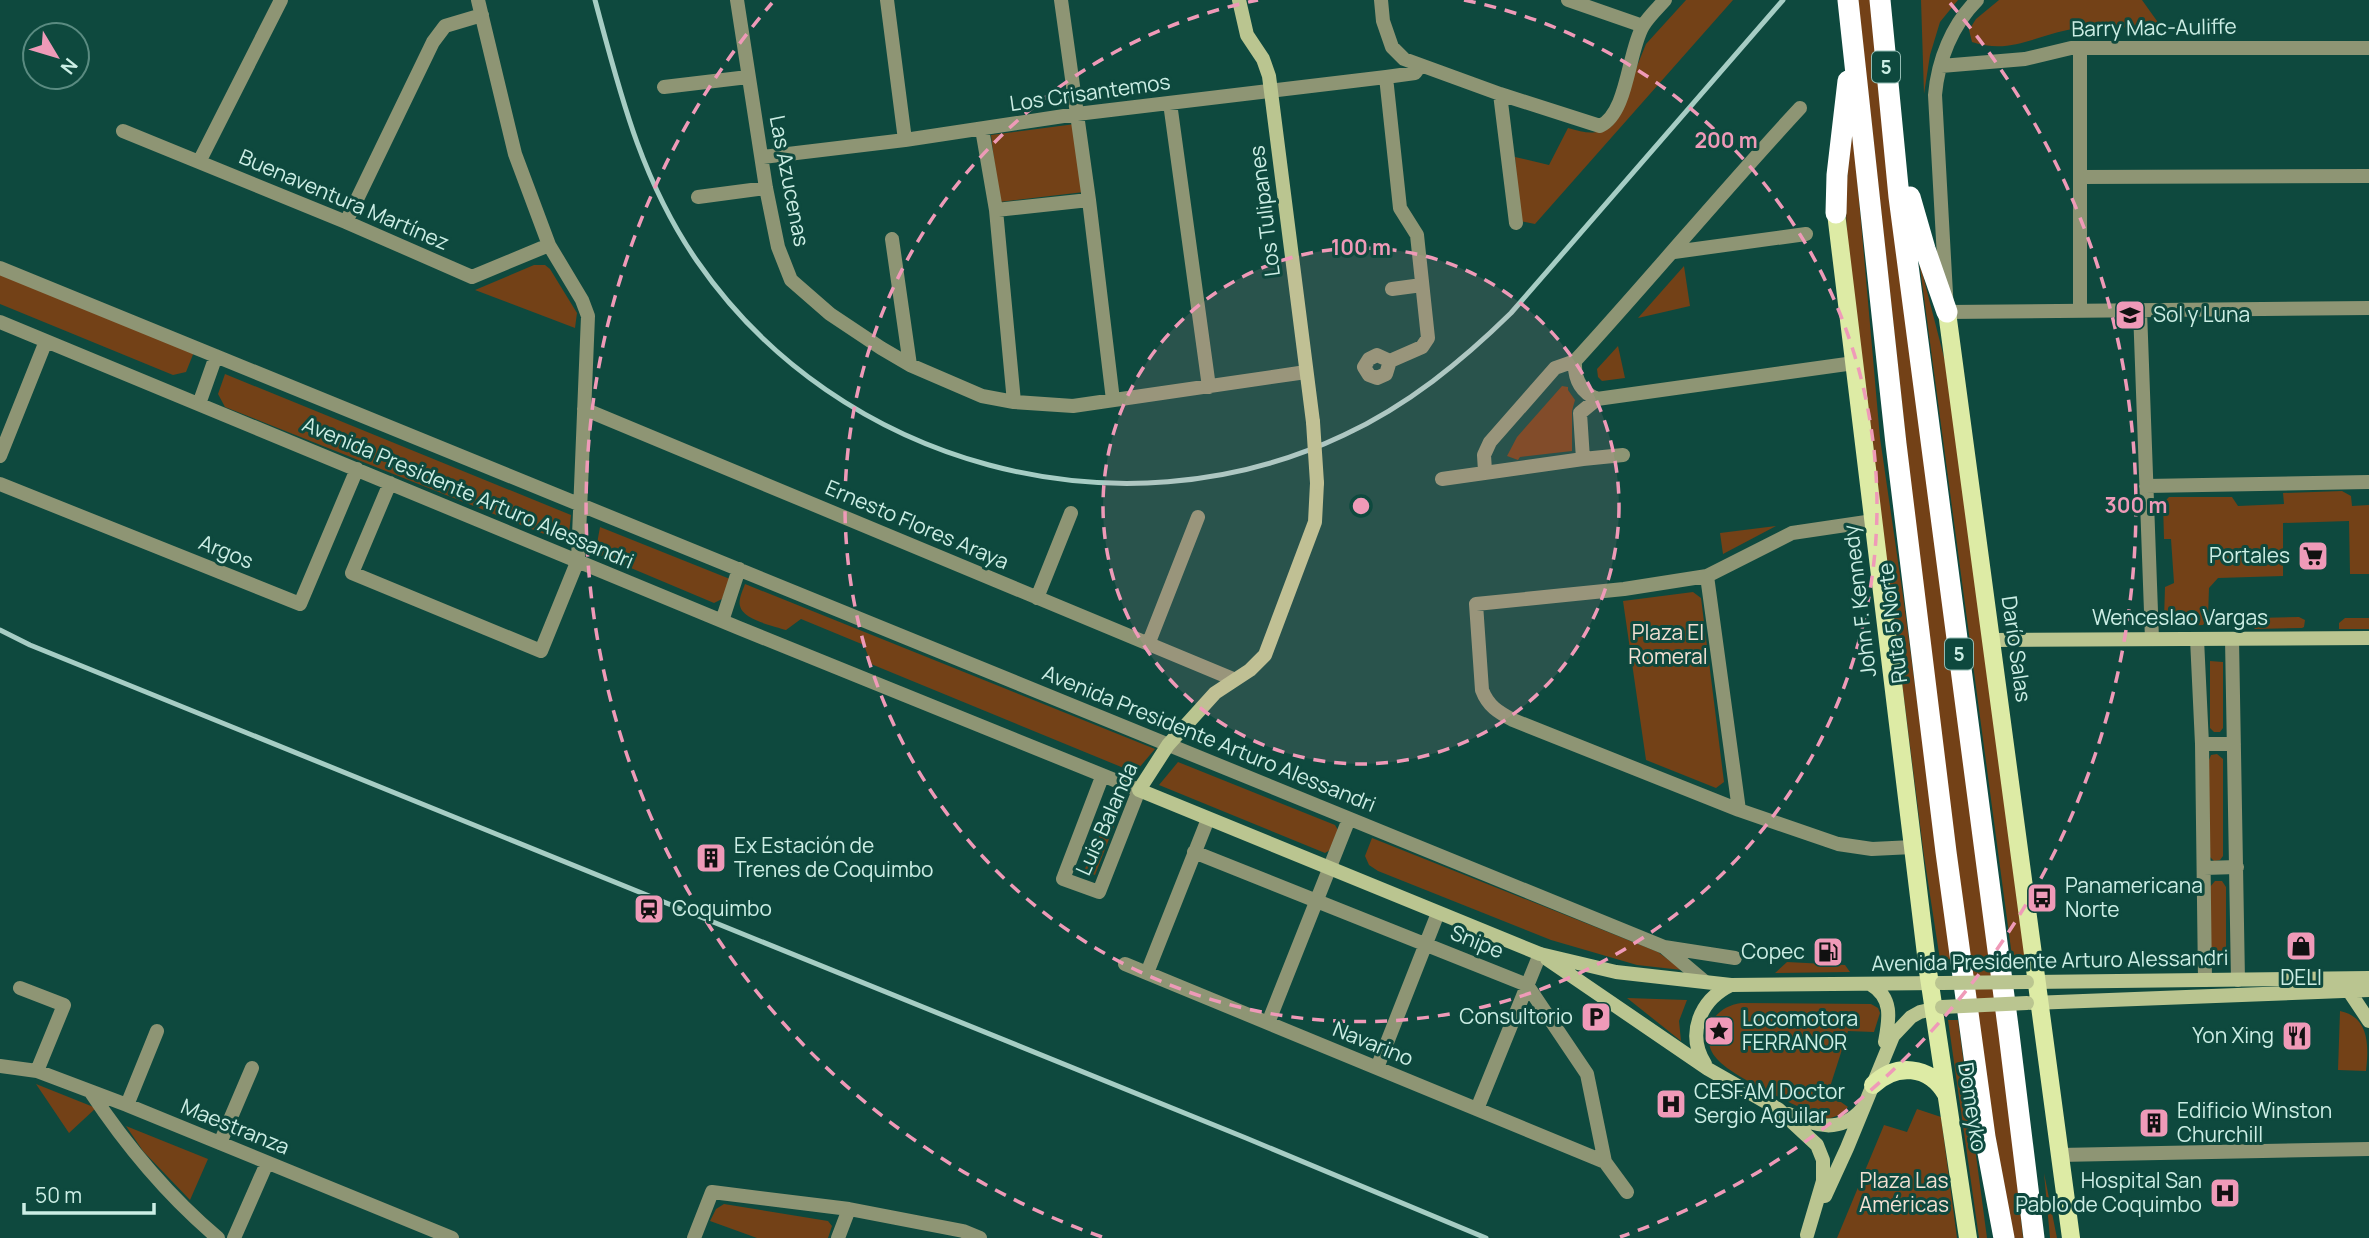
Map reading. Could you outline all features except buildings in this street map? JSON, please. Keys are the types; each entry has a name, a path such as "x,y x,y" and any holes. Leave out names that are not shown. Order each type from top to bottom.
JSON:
{"highway":[{"name":"Ruta 5 Norte","path":"1848,0 1898,458 1944,839 1984,1137 2004,1238"},
{"name":"5","path":"1880,0 1892,134 2010,1034 2034,1238"},
{"path":"1836,213 1851,26"},
{"path":"1892,134 1924,249 1947,312"}],"main road":[{"name":"John F. Kennedy","path":"1836,213 1913,846 1936,983"},
{"name":"Darío Salas","path":"1947,312 1992,640 2033,1003 2071,1238"},
{"name":"Domeyko","path":"1936,983 1948,1098 1968,1238"},
{"path":"1872,1085 1889,1073 1899,1070 1918,1071 1934,1079 1948,1098"}],"street":[{"path":"199,162 281,0"},
{"path":"390,483 352,573 541,651 578,561 588,316 582,300 549,245 515,154 478,0"},
{"name":"Las Azucenas","path":"737,0 766,188 778,247 792,280 830,314 910,365 982,396 1014,402 1073,406 1306,372"},
{"path":"887,0 905,140"},
{"path":"1061,0 1113,400"},
{"name":"Los Tulipanes","path":"1239,0 1247,35 1267,68 1313,422"},
{"path":"1381,0 1392,47 1404,59 1600,126 1609,122 1617,108 1643,26 1665,0"},
{"path":"1568,0 1643,26"},
{"name":"Darío Salas","path":"1947,312 1936,80 1951,34 1964,13 1977,0"},
{"path":"346,222 433,42 445,26 481,15"},
{"name":"Barry Mac-Auliffe","path":"1941,66 2025,59 2071,48 2369,48"},
{"path":"2080,48 2080,311"},
{"name":"Los Crisantemos","path":"763,157 905,140 1077,114 1415,73 1420,66"},
{"path":"664,87 748,77"},
{"path":"1386,77 1401,208 1417,234 1427,338 1422,347 1391,361"},
{"path":"1500,94 1516,223"},
{"path":"1170,103 1209,387"},
{"path":"1485,471 1484,455 1490,442 1555,368 1575,361 1800,108"},
{"path":"982,129 996,210 1014,402"},
{"name":"Buenaventura Martínez","path":"123,131 346,222 472,278 549,245"},
{"path":"2080,177 2369,176"},
{"path":"698,197 766,188"},
{"path":"996,210 1089,200"},
{"path":"1674,252 1806,234"},
{"path":"892,239 910,365"},
{"name":"Avenida Presidente Arturo Alessandri","path":"0,268 1664,947 1735,958"},
{"path":"1392,289 1422,285"},
{"path":"1947,312 2369,308"},
{"path":"2140,310 2152,639"},
{"name":"Avenida Presidente Arturo Alessandri","path":"0,322 1102,777 1540,954 1616,972 1731,985 2369,978"},
{"path":"0,456 46,341"},
{"path":"199,404 216,356"},
{"path":"1575,361 1574,369 1579,384 1597,399"},
{"path":"1583,459 1580,413 1597,399 1854,363"},
{"name":"Ernesto Flores Araya","path":"584,409 1233,679"},
{"name":"Luis Balanda","path":"1102,777 1063,879 1099,892 1139,790 1168,745 1215,693 1250,670 1265,655 1315,522 1317,482 1313,422"},
{"path":"1442,479 1485,471 1623,455"},
{"name":"Argos","path":"0,484 300,604 357,469"},
{"path":"2146,486 2369,482"},
{"path":"1037,598 1071,513"},
{"path":"1149,642 1198,517"},
{"path":"1873,521 1792,533 1707,576 1624,589 1476,604 1482,690 1486,702 1513,720 1739,810 1838,844 1872,849 1913,846"},
{"path":"722,621 739,569"},
{"path":"1707,576 1739,810"},
{"name":"Wenceslao Vargas","path":"1992,640 2369,638"},
{"path":"2197,639 2202,744 2205,980"},
{"path":"2232,639 2238,980"},
{"path":"2202,744 2234,744"},
{"path":"1147,973 1208,819"},
{"path":"1268,1024 1349,819"},
{"name":"Snipe","path":"1195,852 1527,985"},
{"path":"2204,868 2237,867"},
{"path":"1377,1068 1438,913"},
{"name":"Avenida Presidente Arturo Alessandri","path":"1664,947 1704,981"},
{"path":"1477,1109 1540,954"},
{"name":"Avenida Presidente Arturo Alessandri","path":"1540,954 1708,1069 1778,1109 1816,1146 1823,1160 1823,1181 1806,1237"},
{"name":"Navarino","path":"1125,964 1605,1162"},
{"path":"1871,984 1881,992 1889,1012 1882,1061"},
{"path":"1527,985 1587,1074 1605,1162 1627,1192"},
{"path":"1708,1069 1697,1045 1698,1020 1714,995 1731,985"},
{"path":"20,988 64,1005 37,1071"},
{"name":"Avenida Presidente Arturo Alessandri","path":"1806,1237 1847,1148 1893,1036 1904,1022 1920,1012 1937,1007 2369,990"},
{"path":"2349,991 2369,1021"},
{"path":"127,1105 157,1031"},
{"name":"Maestranza","path":"0,1066 37,1071 127,1105 267,1163 419,1232 452,1238"},
{"path":"219,1143 251,1068"},
{"path":"90,1091 121,1138 184,1209 218,1238"},
{"path":"1778,1109 1811,1124 1827,1126 1846,1122 1863,1107"},
{"path":"2059,1155 2369,1149"},
{"path":"234,1238 267,1163"},
{"path":"694,1238 712,1192 849,1209 980,1238"},
{"path":"838,1238 849,1209"}],"green space":[{"path":"1686,0 1733,0 1535,224 1520,221 1515,157 1549,165 1568,128 1591,132 1602,131 1613,125 1646,44"},
{"path":"1858,0 1870,0 1890,202 2013,1139 2023,1238 2014,1238 1992,1119 1928,643"},
{"path":"1921,0 1958,0 1940,22 1930,55 1924,94"},
{"path":"1999,0 2142,0 2162,28 2073,29 2023,43 1999,46 1972,42 1969,30 1976,19"},
{"path":"1075,124 1084,192 999,202 991,135"},
{"path":"1853,131 1880,438 1952,959 1940,960 1924,856 1848,257 1846,194"},
{"path":"1919,260 1947,369 2027,964 2013,964"},
{"path":"534,265 545,265 550,269 577,313 575,328 475,290"},
{"path":"1684,266 1690,306 1638,318"},
{"path":"0,274 194,352 186,372 173,375 0,304"},
{"path":"1618,346 1625,378 1602,381 1598,377 1597,369"},
{"path":"225,374 571,515 569,533 560,538 544,534 225,407 218,394"},
{"path":"1562,386 1568,387 1575,400 1572,411 1572,451 1520,457 1518,460 1507,456 1517,437"},
{"path":"2342,491 2351,496 2352,506 2369,505 2369,574 2350,574 2349,521 2283,523 2283,576 2218,578 2209,588 2208,617 2203,625 2172,626 2164,619 2165,587 2174,583 2171,539 2164,539 2163,503 2169,497 2232,497 2238,506 2284,504 2283,493"},
{"path":"1776,526 1723,554 1720,533"},
{"path":"600,527 730,579 722,599 714,603 600,555 596,549"},
{"path":"745,584 1155,749 1138,769 1131,771 871,664 864,645 801,619 786,630 760,622 742,611 740,606"},
{"name":"Plaza El Romeral","path":"1693,592 1701,598 1724,782 1716,788 1646,760 1623,601"},
{"path":"2299,617 2305,620 2302,628 2255,629 2250,624 2255,618"},
{"path":"2345,618 2369,618 2369,629 2339,629 2339,623"},
{"path":"2210,661 2223,662 2223,728 2220,732 2214,732 2210,728"},
{"path":"2217,754 2223,759 2223,856 2214,861 2209,856 2209,760 2211,755"},
{"path":"1178,762 1335,825 1338,830 1330,850 1325,853 1159,785"},
{"path":"1113,811 1118,816 1095,875 1084,871 1109,814"},
{"path":"1372,838 1658,952 1682,970 1637,965 1551,940 1378,871 1369,865 1365,856"},
{"path":"2215,881 2222,881 2226,887 2226,959 2214,963 2210,959 2210,887"},
{"path":"1787,962 1845,965 1850,972 1775,973"},
{"path":"1627,998 1687,1000 1679,1021 1681,1041"},
{"path":"1741,1003 1871,1004 1878,1008 1880,1013 1874,1032 1848,1031 1828,1093 1848,1107 1836,1116 1821,1118 1750,1082 1717,1059 1709,1042 1711,1024 1723,1009"},
{"path":"2340,1011 2350,1014 2362,1026 2367,1042 2366,1071 2338,1070"},
{"path":"1948,1020 1958,1020 1987,1238 1979,1238"},
{"path":"36,1084 96,1108 69,1133"},
{"name":"Plaza Las Américas","path":"1917,1109 1941,1117 1957,1238 1837,1238 1884,1125 1907,1132"},
{"path":"126,1126 208,1159 190,1200 143,1151"},
{"path":"2044,1173 2057,1238 2050,1238"},
{"path":"724,1204 828,1221 832,1226 828,1238 757,1238 710,1221 716,1209"}],"railway":[{"path":"595,0 623,102 661,199 697,261 756,332 826,390 904,434 989,465 1078,481 1168,482 1257,467 1344,435 1390,410 1433,381 1473,349 1511,313 1783,0"},
{"path":"0,630 30,645 1486,1238"}],"place":[{"name":"Sol y Luna","path":"2130,315"},
{"name":"Portales","path":"2313,556"},
{"name":"Ex Estación de Trenes de Coquimbo","path":"711,858"},
{"name":"Panamericana Norte","path":"2042,898"},
{"name":"Coquimbo","path":"649,909"},
{"name":"DELI","path":"2301,946"},
{"name":"Copec","path":"1828,952"},
{"name":"Consultorio","path":"1596,1017"},
{"name":"Locomotora FERRANOR","path":"1719,1031"},
{"name":"Yon Xing","path":"2297,1036"},
{"name":"CESFAM Doctor Sergio Aguilar","path":"1671,1104"},
{"name":"Edificio Winston Churchill","path":"2154,1123"},
{"name":"Hospital San Pablo de Coquimbo","path":"2225,1193"}]}
